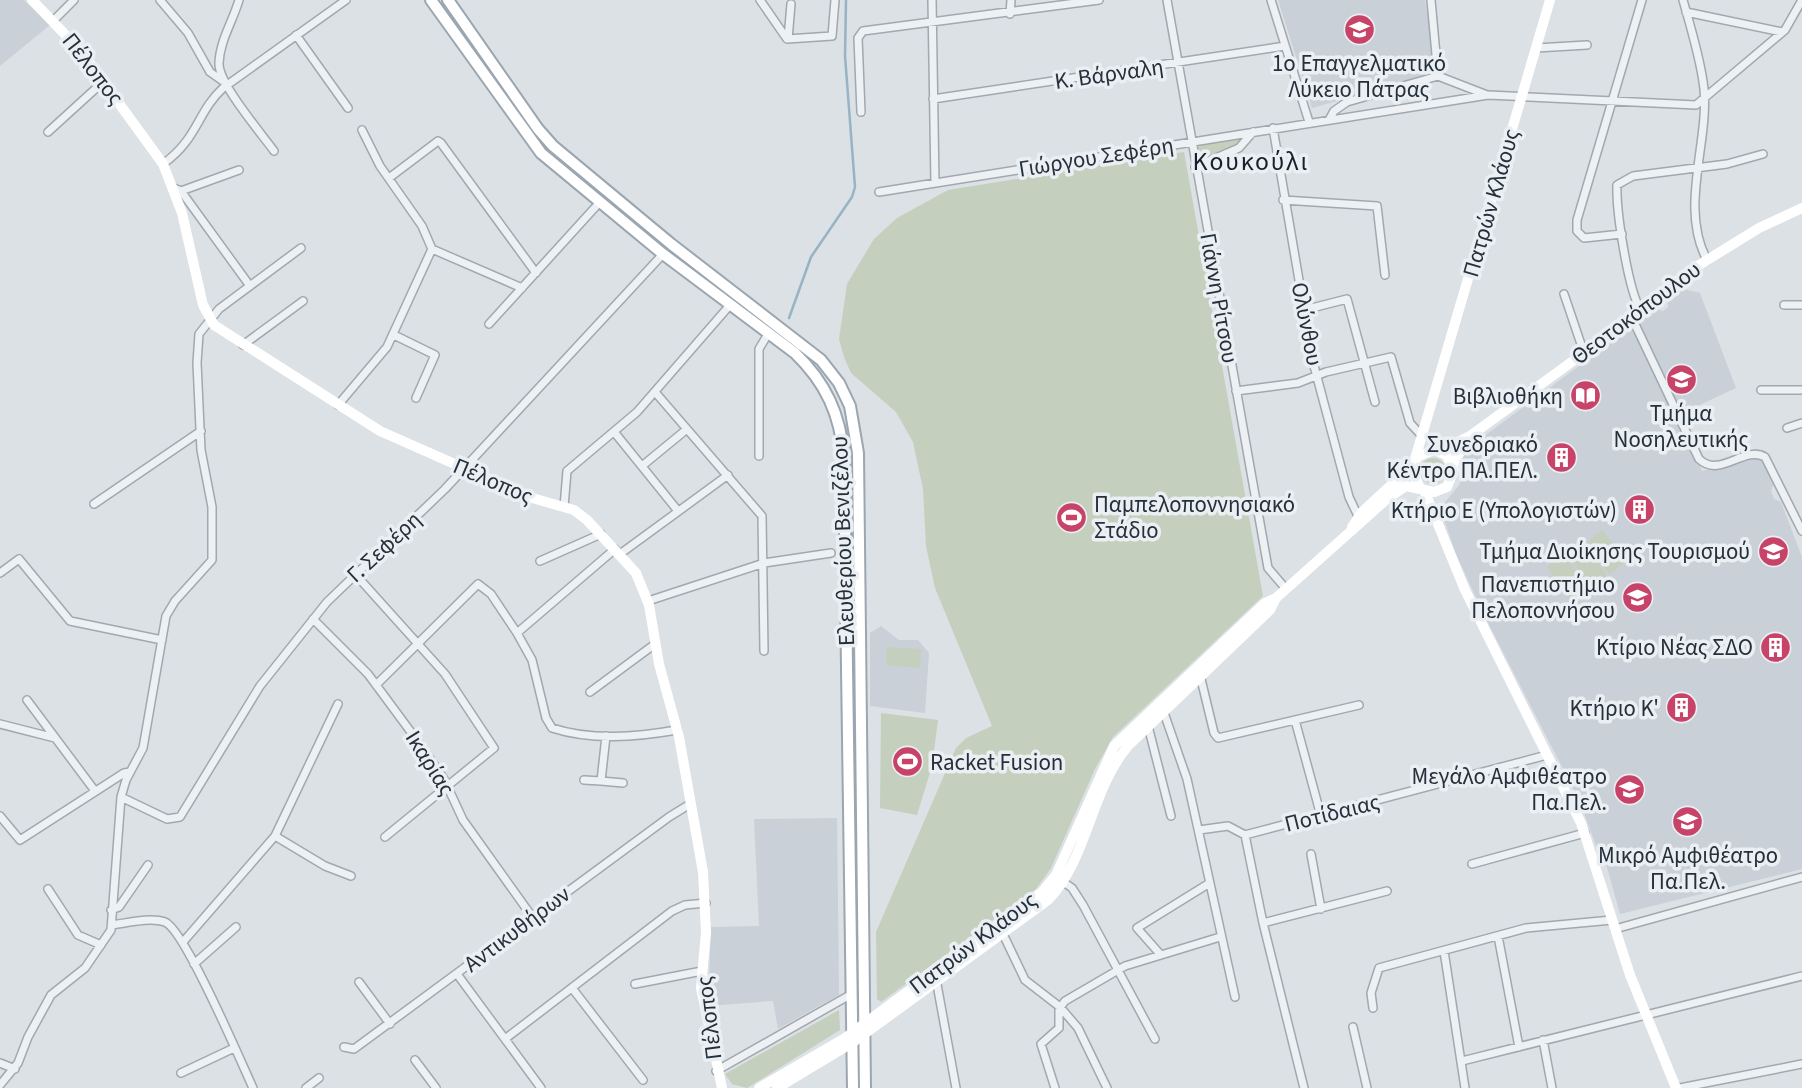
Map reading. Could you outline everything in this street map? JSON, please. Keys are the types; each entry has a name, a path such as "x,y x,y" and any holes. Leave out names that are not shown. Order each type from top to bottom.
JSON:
{"main road":[{"name":"Πέλοπος","path":"32,0 54,20 104,81 178,189 201,299 209,319 243,345 295,374 338,405 391,436 529,497 579,513 618,552 640,579 648,601 655,644 677,730 703,872 706,903 702,997 716,1072 722,1088"},
{"name":"Ελευθερίου Βενιζέλου","path":"431,0 533,146 599,203 813,370 828,392 842,435 853,1088"},
{"name":"Ελευθερίου Βενιζέλου","path":"448,0 542,135 671,244 805,344 839,383 850,406 858,453 865,1088"},
{"name":"Πατρών Κλάους","path":"1413,464 1550,0"},
{"path":"1707,260 1759,228 1802,208"},
{"name":"Θεοτοκόπουλου","path":"1470,436 1707,260"},
{"path":"1431,407 1428,433 1437,451 1453,465"},
{"path":"1352,528 1359,516 1424,452 1437,451 1470,436"},
{"path":"1436,523 1436,505 1454,474 1453,465 1460,446 1470,436"},
{"path":"1413,464 1414,480 1422,489 1465,590 1585,833 1613,925 1645,1015 1678,1088"},
{"path":"1352,528 1399,489 1408,486 1434,492 1447,487"},
{"name":"Πατρών Κλάους","path":"777,1088 865,1029 935,977 1047,887 1062,863 1107,757 1265,603 1276,598 1352,528"},
{"name":"Πατρών Κλάους","path":"935,977 1003,934 1048,900 1062,881 1114,763 1148,726 1158,708 1200,675 1270,610 1276,598"},
{"name":"Πατρών Κλάους","path":"759,1088 852,1038"}],"street":[{"path":"54,20 74,0"},
{"path":"160,0 188,33 210,72 227,84"},
{"path":"239,0 219,68 227,84 274,151"},
{"path":"163,164 188,142 211,101 227,84 346,0"},
{"path":"760,0 781,34 788,39 830,37 834,32 835,0"},
{"path":"932,0 935,183"},
{"path":"1010,14 1011,0"},
{"path":"861,112 859,33 1099,0"},
{"name":"Γιάννη Ρίτσου","path":"1167,0 1268,568 1286,589"},
{"path":"1271,0 1309,122"},
{"path":"1431,0 1438,76"},
{"path":"1622,234 1584,238 1579,235 1576,226 1642,0"},
{"name":"Θεοτοκόπουλου","path":"1683,0 1703,80 1704,101 1695,195 1701,246 1707,260"},
{"path":"1704,101 1782,32 1792,21 1802,0"},
{"path":"788,39 791,4"},
{"path":"1686,12 1782,32"},
{"path":"296,35 348,107"},
{"path":"1536,48 1587,45"},
{"name":"Κ. Βάρναλη","path":"933,99 1286,46"},
{"path":"1329,120 1334,111 1347,102 1438,76 1488,95"},
{"path":"48,132 104,81"},
{"name":"Γιώργου Σεφέρη","path":"879,192 1488,95 1686,106 1704,101"},
{"name":"Ολύνθου","path":"1273,128 1283,200 1317,376 1349,497 1359,516"},
{"path":"362,130 389,178 422,226 432,249 522,288"},
{"path":"1195,167 1239,148 1252,132"},
{"path":"389,178 438,141 536,273"},
{"path":"1641,311 1635,300 1616,185 1633,176 1697,169 1763,154"},
{"path":"239,170 178,189 250,286"},
{"path":"1283,200 1378,207 1385,275"},
{"path":"489,324 599,203"},
{"path":"0,1084 15,1069 51,995 83,971 102,945 112,925 121,797 143,748 165,619 171,607 208,567 213,554 212,507 203,465 201,431 198,343 201,329 209,319 301,248"},
{"path":"338,405 374,365 394,335 432,249"},
{"name":"Γ. Σεφέρη","path":"121,797 167,819 180,817 260,685 332,596 464,469 663,254"},
{"path":"1564,294 1584,353"},
{"path":"1304,310 1347,299 1375,402"},
{"path":"243,345 303,301"},
{"path":"1784,305 1802,304"},
{"path":"564,507 565,473 615,433 655,392 730,305"},
{"path":"1632,318 1702,463 1722,465 1753,454 1763,456 1798,511 1802,531"},
{"path":"759,456 759,349 768,334"},
{"path":"394,335 435,355 416,398"},
{"path":"1236,391 1298,383 1387,356 1394,360 1409,423 1422,436"},
{"path":"1760,390 1802,390"},
{"path":"655,392 763,518 764,651"},
{"path":"1787,428 1802,423"},
{"path":"642,466 687,429"},
{"path":"94,504 201,431"},
{"path":"615,433 678,511"},
{"path":"517,633 618,552 728,475"},
{"path":"540,561 601,534"},
{"path":"648,601 764,562 831,553"},
{"path":"0,573 19,559 70,621 162,640"},
{"path":"356,575 455,686 494,746 492,752 385,837"},
{"path":"376,685 464,594 479,583 491,594 532,660 549,725 572,733 606,736 640,736 677,730"},
{"name":"Ικαρίας","path":"313,619 376,685 447,786 460,814 533,918"},
{"path":"590,692 655,644"},
{"path":"1200,675 1214,733 1218,738 1359,705"},
{"path":"27,700 95,791"},
{"path":"183,942 275,836 338,704"},
{"path":"1158,708 1182,758 1235,997"},
{"path":"1295,720 1321,816"},
{"path":"0,724 56,739"},
{"path":"1148,726 1171,816"},
{"path":"600,781 606,736"},
{"name":"Ποτίδαιας","path":"1199,830 1226,826 1245,835 1547,755"},
{"path":"0,817 20,840 95,791 130,772"},
{"path":"584,780 623,783"},
{"name":"Αντικυθήρων","path":"344,1047 354,1049 390,1024 690,804"},
{"path":"1472,864 1585,833"},
{"path":"1245,835 1263,923 1304,1088"},
{"path":"275,836 325,866 351,876"},
{"path":"1311,854 1321,909"},
{"path":"111,910 119,907 148,865"},
{"path":"1373,1008 1370,992 1379,968 1534,926 1613,925 1802,877"},
{"path":"1062,881 1076,893 1120,969 1155,1039"},
{"path":"1160,954 1137,928 1208,884"},
{"path":"48,889 78,936 102,945"},
{"path":"1263,923 1387,891"},
{"path":"505,1039 677,908 706,903"},
{"path":"112,925 165,922 183,942 253,1088"},
{"path":"194,964 236,927"},
{"path":"1003,934 1025,980 1060,1007 1078,1028 1107,1088"},
{"path":"1498,936 1518,1047"},
{"path":"1055,1088 1041,1044 1059,1028 1060,1007 1071,996 1120,969 1220,937"},
{"path":"1444,951 1465,1088"},
{"path":"635,984 702,971"},
{"path":"457,974 541,1088"},
{"path":"1462,1061 1802,976"},
{"path":"935,977 956,1088"},
{"path":"359,982 390,1024"},
{"path":"572,988 643,1080"},
{"path":"716,1072 850,995"},
{"path":"1353,1027 1367,1088"},
{"path":"1543,1040 1552,1088"},
{"path":"181,1073 234,1048"},
{"path":"415,1060 436,1088"},
{"path":"0,1063 15,1069"},
{"path":"1678,1088 1802,1064"},
{"path":"306,1088 319,1078"}],"shaded area":[{"path":"0,0 24,0 50,25 0,66"},
{"name":"1o Επαγγελματικό Λύκειο Πάτρας","path":"1278,0 1425,0 1435,57 1434,74 1312,108"},
{"name":"Πανεπιστήμιο Πελοποννήσου","path":"1684,289 1700,293 1736,388 1676,416 1702,471 1753,457 1763,459 1774,483 1771,491 1774,499 1781,502 1802,557 1802,869 1620,914 1601,846 1596,846 1580,802 1485,617 1456,554 1440,508 1460,484 1462,458 1468,448 1656,309 1663,311 1668,307 1668,301"},
{"path":"881,626 899,640 918,640 929,653 925,713 870,706 870,633"},
{"path":"837,818 839,995 778,1029 773,1001 708,1006 711,927 759,926 754,819"}],"green space":[{"path":"1253,132 1249,139 1195,167 1191,142"},
{"path":"1184,152 1263,596 1113,737 1095,769 1051,868 1036,889 881,1002 877,999 876,932 956,748 966,738 992,726 935,588 926,546 923,489 913,442 896,412 851,373 844,357 839,339 847,284 874,239 897,218 948,190"},
{"path":"1433,458 1442,462 1446,471 1442,480 1433,484 1424,480 1420,471 1424,462"},
{"path":"1602,530 1626,562 1609,574 1586,543"},
{"path":"1583,543 1607,575 1591,587 1567,554"},
{"path":"1564,554 1591,591 1573,603 1547,567"},
{"path":"887,647 921,649 920,668 886,665"},
{"name":"Racket Fusion","path":"881,713 938,720 932,766 917,815 880,808"},
{"path":"839,1010 840,1030 747,1088 732,1084 725,1074"}],"waterway":[{"path":"789,318 811,257 852,197 855,187 845,56 846,0"}],"place":[{"name":"1o Επαγγελματικό Λύκειο Πάτρας","path":"1359,29"},
{"name":"Τμήμα Νοσηλευτικής","path":"1681,379"},
{"name":"Βιβλιοθήκη","path":"1586,396"},
{"name":"Συνεδριακό Κέντρο ΠΑ.ΠΕΛ.","path":"1561,457"},
{"name":"Κτήριο Ε (Υπολογιστών)","path":"1640,510"},
{"name":"Παμπελοποννησιακό Στάδιο","path":"1071,517"},
{"name":"Τμήμα Διοίκησης Τουρισμού","path":"1773,551"},
{"name":"Πανεπιστήμιο Πελοποννήσου","path":"1638,597"},
{"name":"Κτίριο Νέας ΣΔΟ","path":"1776,647"},
{"name":"Κτήριο Κ'","path":"1682,708"},
{"name":"Racket Fusion","path":"907,762"},
{"name":"Μεγάλο Αμφιθέατρο Πα.Πελ.","path":"1630,789"},
{"name":"Μικρό Αμφιθέατρο Πα.Πελ.","path":"1688,821"}],"district":[{"name":"Κουκούλι","path":"1251,161"}]}
